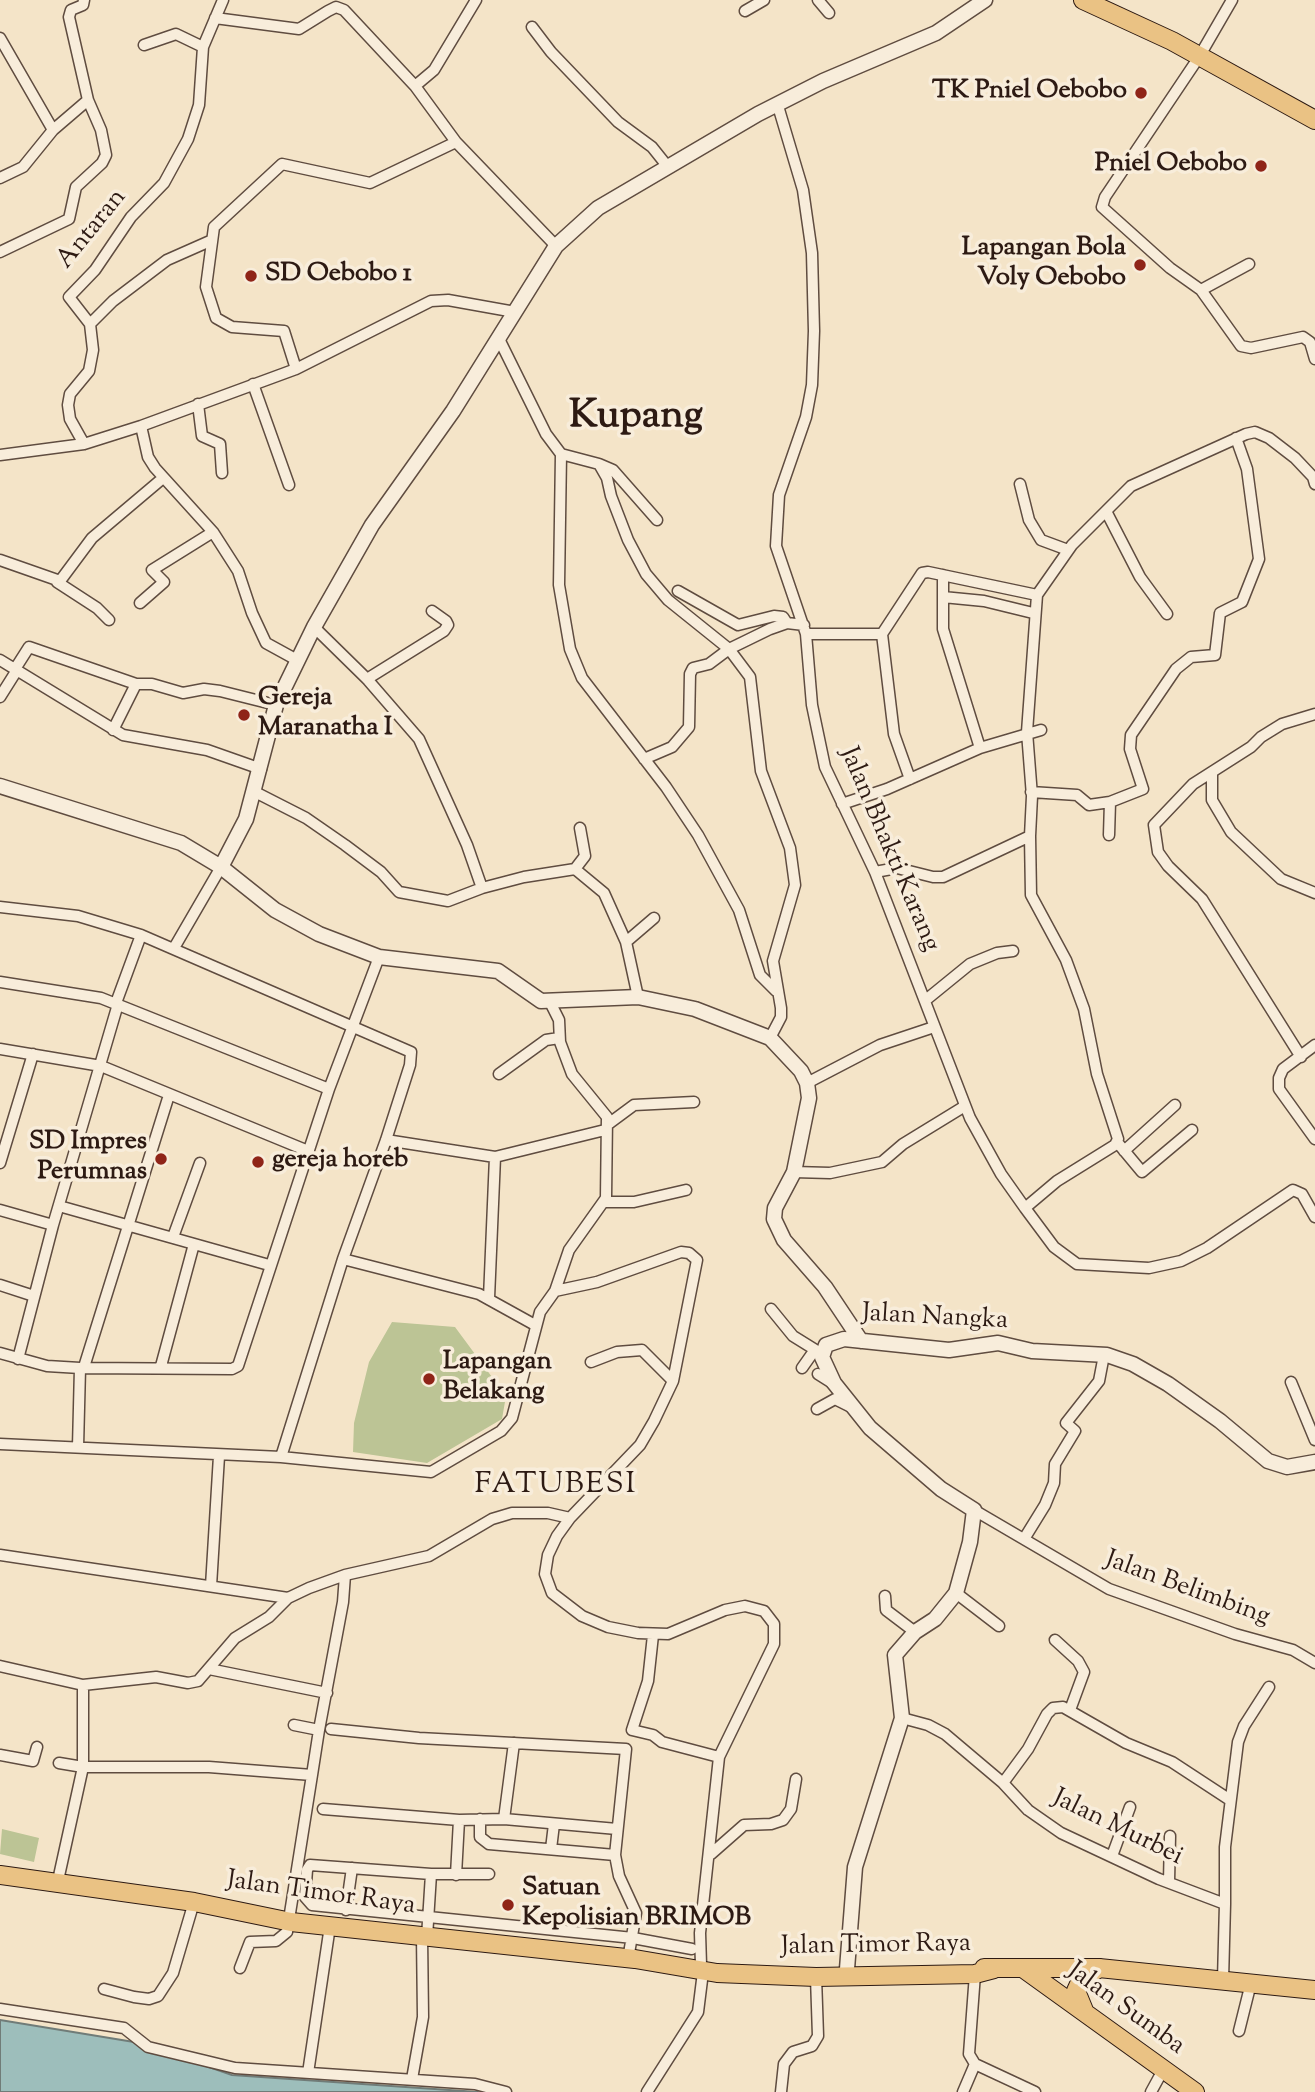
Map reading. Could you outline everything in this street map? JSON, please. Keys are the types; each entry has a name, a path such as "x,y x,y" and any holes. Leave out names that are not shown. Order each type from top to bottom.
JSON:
{"main road":[{"path":"1083,0 1199,57 1315,120"},
{"name":"Jalan Timor Raya","path":"0,1875 194,1902 291,1922 632,1959 642,1956 816,1977 975,1974 994,1969"},
{"name":"Jalan Timor Raya","path":"699,1962 847,1969 1099,1968 1315,1990"},
{"path":"1087,2016 1076,1991 1081,1980 1099,1968"},
{"name":"Jalan Sumba","path":"1024,1969 1195,2092"}],"street":[{"path":"0,252 69,219 76,187 102,163 106,155 101,130 88,100 69,17 71,10 83,5 84,0"},
{"name":"Antaran","path":"90,324 69,297 94,270 131,216 164,183 176,163 188,139 199,105 203,47 223,0"},
{"path":"415,86 434,70 476,0"},
{"path":"745,11 764,0"},
{"path":"818,0 829,13"},
{"path":"174,948 246,819 276,705 314,627 372,525 499,339 556,246 585,216 668,167 823,81 936,33 985,0"},
{"path":"1232,0 1199,57 1105,197 1102,207 1201,290 1241,346 1251,348 1303,337 1310,342 1315,359"},
{"path":"215,19 299,29 336,7 350,15 415,86 456,142 556,246"},
{"path":"532,27 551,52 618,122 652,147 668,167"},
{"path":"144,45 176,34 203,47"},
{"path":"0,38 53,130"},
{"path":"0,178 23,167 53,130 88,100"},
{"name":"Jalan Bhakti Karang","path":"778,106 803,190 812,253 812,385 806,417 779,495 775,533 779,558 805,630 819,745 927,999 934,1027 965,1106 985,1147 1024,1208 1069,1261 1077,1264 1149,1268 1181,1261 1208,1248 1293,1190 1302,1195 1315,1217"},
{"path":"296,369 284,331 232,327 216,318 206,287 210,241 214,228 282,164 370,183 456,142"},
{"path":"84,444 70,419 68,405 70,394 89,371 93,351 90,324 113,301 167,260 210,241"},
{"path":"1201,290 1249,264"},
{"path":"0,456 84,444 141,426 296,369 431,301 447,300 515,312"},
{"path":"499,339 546,434 561,454 613,470 657,520"},
{"path":"253,384 289,485"},
{"path":"198,404 202,436 220,444 222,473"},
{"path":"141,426 148,457 163,478 213,532 237,571 266,643 297,660"},
{"path":"1192,1130 1142,1172 1121,1147 1097,1074 1084,1009 1066,960 1031,895 1031,792 1027,732 1033,613 1037,595 1068,550 1142,478 1246,433 1261,433 1295,458 1314,479"},
{"path":"1031,792 1077,795 1089,805 1110,802 1143,789 1130,749 1131,735 1176,668 1191,657 1215,655 1220,613 1240,605 1259,559 1256,520 1247,469 1236,438"},
{"path":"561,454 557,564 570,649 593,696 666,787 728,887 760,975 776,991"},
{"path":"599,464 607,478 628,540 646,574 668,600 729,649 742,665 753,688 761,771 778,808 793,866 795,885 773,961 780,1017 770,1038"},
{"path":"57,582 100,530 163,478"},
{"path":"1020,484 1029,520 1041,540 1068,550"},
{"path":"1107,513 1140,577 1167,614"},
{"path":"140,603 164,582 152,570 213,532"},
{"path":"0,560 57,582 97,608 109,620"},
{"path":"910,779 894,734 883,634 922,573 1037,595"},
{"path":"943,575 943,629 980,748"},
{"path":"678,591 738,625 774,616 783,617 787,623 805,630 883,634"},
{"path":"943,597 984,601 1033,613"},
{"path":"367,679 444,631 448,625 446,621 432,611"},
{"path":"645,759 672,747 685,734 691,713 691,670 709,664 729,649 787,623"},
{"path":"314,627 367,679 419,739 467,845 482,888"},
{"path":"0,697 29,647 136,684 152,684 183,694 212,690 276,705"},
{"path":"0,660 113,730 137,738 207,750 261,769"},
{"path":"113,730 136,684"},
{"path":"1301,1057 1202,900 1158,852 1154,825 1193,784 1282,724 1315,714"},
{"path":"842,804 910,779 980,748 1041,730"},
{"path":"1212,772 1212,800 1231,832 1281,879 1315,893"},
{"path":"0,786 181,843 221,867 259,900 288,917 319,934 379,957 498,971 514,980 530,996 550,1002 638,997 695,1009 770,1038 793,1060 807,1083 808,1098 794,1172 775,1208 776,1226 792,1251 825,1287 861,1341"},
{"path":"255,792 286,807 345,845 381,872 399,892 448,901 482,888 524,877 575,869 585,856 580,828"},
{"path":"1109,835 1110,802"},
{"path":"875,872 897,867 933,877 943,877 1030,836"},
{"path":"575,869 604,893 626,942 638,997"},
{"path":"0,907 78,916 141,934 411,1052 386,1140 343,1259 281,1457"},
{"path":"626,942 654,918"},
{"path":"18,1359 33,1296 117,1003 141,934"},
{"path":"927,999 970,964 997,953 1013,951"},
{"path":"0,1353 47,1366 232,1369 238,1366 329,1089 379,957"},
{"path":"0,982 88,994 117,1003 329,1089"},
{"path":"0,1444 281,1457 423,1472 437,1470 508,1425 535,1325 543,1306 555,1291 569,1250 604,1202 607,1188 603,1110 572,1073 559,1038 559,1020 550,1002"},
{"path":"807,1083 880,1045 934,1027"},
{"path":"499,1074 546,1040 559,1038"},
{"path":"1315,1045 1283,1069 1279,1089 1315,1139"},
{"path":"0,1049 101,1066 308,1150"},
{"path":"0,1163 33,1054"},
{"path":"78,1447 82,1367 130,1226 169,1095"},
{"path":"386,1140 495,1157 606,1128 634,1105 694,1102"},
{"path":"1024,1208 1056,1181 1121,1147 1175,1105"},
{"path":"794,1172 831,1172 882,1162 903,1144 965,1106"},
{"path":"489,1298 495,1157"},
{"path":"173,1237 201,1163"},
{"path":"604,1202 634,1202 685,1190"},
{"path":"59,1206 270,1265"},
{"path":"0,1210 53,1225"},
{"path":"161,1366 194,1244"},
{"path":"555,1291 597,1282 681,1252 695,1258 697,1265 673,1381 640,1445 570,1518 548,1555 545,1574 552,1593 583,1616 608,1627 653,1635 677,1632 725,1610 745,1606 754,1606 771,1617 776,1630 774,1644 719,1757 711,1854 700,1933 698,2012 667,2065 647,2092"},
{"path":"343,1259 489,1298 535,1325"},
{"path":"0,1285 33,1296"},
{"path":"771,1309 793,1336 818,1353 852,1407 908,1463 949,1496 974,1510 970,1542 956,1593 935,1619 915,1632 895,1655 902,1718 855,1867 847,1969"},
{"name":"Jalan Nangka","path":"818,1353 833,1341 861,1341 949,1350 998,1343 1032,1351 1104,1355 1133,1364 1168,1384 1220,1421 1268,1461 1287,1467 1315,1462"},
{"path":"592,1362 617,1352 642,1350 673,1381"},
{"path":"802,1368 818,1353"},
{"path":"1024,1539 1045,1505 1054,1483 1055,1464 1075,1431 1066,1423 1099,1381 1104,1355"},
{"path":"818,1374 837,1386"},
{"path":"1291,1382 1315,1440"},
{"path":"817,1409 835,1399 852,1407"},
{"path":"211,1586 219,1456"},
{"name":"Jalan Belimbing","path":"974,1510 1109,1589 1236,1634 1293,1650 1315,1663"},
{"path":"0,1666 83,1685 156,1677 188,1683 198,1681 234,1638 269,1617 288,1598 345,1575 429,1556 492,1519 512,1513 548,1513 570,1518"},
{"path":"0,1555 288,1598"},
{"path":"240,1968 250,1942 276,1941 284,1937 291,1922 345,1575"},
{"path":"956,1593 999,1626"},
{"path":"886,1596 886,1610 915,1632"},
{"path":"653,1635 648,1681 632,1730 653,1735 662,1742 719,1757"},
{"path":"1055,1640 1078,1661 1084,1672 1070,1710"},
{"path":"209,1669 327,1693"},
{"path":"57,1885 83,1767 83,1685"},
{"path":"1223,1980 1225,1847 1238,1742 1244,1726 1269,1686"},
{"path":"1003,1783 1053,1708 1070,1710 1126,1743 1171,1762 1230,1800"},
{"name":"Jalan Murbei","path":"902,1718 928,1725 945,1734 1003,1783 1028,1810 1061,1833 1169,1882 1225,1903"},
{"path":"294,1725 319,1730"},
{"path":"331,1729 626,1749 615,1855 619,1876 636,1913 632,1959"},
{"path":"504,1819 514,1743"},
{"path":"0,1755 33,1761 37,1746"},
{"path":"59,1763 83,1767 209,1768 312,1774"},
{"path":"711,1854 744,1825 771,1824 783,1820 792,1809 796,1779"},
{"path":"1112,1856 1130,1807"},
{"path":"323,1809 459,1820 504,1819 617,1829"},
{"path":"480,1819 484,1843 615,1855"},
{"path":"456,1875 459,1820"},
{"path":"551,1849 554,1824"},
{"path":"1169,1882 1170,1836"},
{"path":"489,1874 431,1874 310,1866 307,1870 306,1902 312,1906 346,1910 633,1938 699,1962"},
{"path":"346,1910 352,1868"},
{"path":"412,2079 423,2017 425,1937 431,1874"},
{"path":"104,1990 142,1998 158,1996 173,1973 194,1902"},
{"path":"308,2073 330,1926"},
{"path":"975,1974 969,2054 975,2064 1035,2092"},
{"path":"782,2092 784,2064 793,2052 812,2046 818,2036 816,1977"},
{"path":"1238,2031 1251,1983"},
{"path":"0,2009 124,2028 148,2047 235,2067 475,2084 506,2092"},
{"path":"963,2092 975,2064"},
{"path":"1151,2092 1163,2070"}],"green space":[{"name":"Lapangan Belakang","path":"392,1322 455,1327 506,1396 502,1419 427,1463 353,1452 354,1423 369,1362"},
{"path":"2,1829 39,1838 34,1862 0,1854"}],"water":[{"path":"0,2020 140,2043 232,2075 478,2092 0,2092"}],"place":[{"name":"TK Pniel Oebobo","path":"1141,93"},
{"name":"Pniel Oebobo","path":"1261,166"},
{"name":"Lapangan Bola Voly Oebobo","path":"1140,265"},
{"name":"SD Oebobo 1","path":"251,276"},
{"name":"Gereja Maranatha I","path":"244,715"},
{"name":"SD Impres Perumnas","path":"161,1159"},
{"name":"gereja horeb","path":"258,1162"},
{"name":"Lapangan Belakang","path":"429,1379"},
{"name":"Satuan Kepolisian BRIMOB","path":"508,1905"}],"district":[{"name":"Kupang","path":"636,419"},
{"name":"FATUBESI","path":"556,1487"}]}
